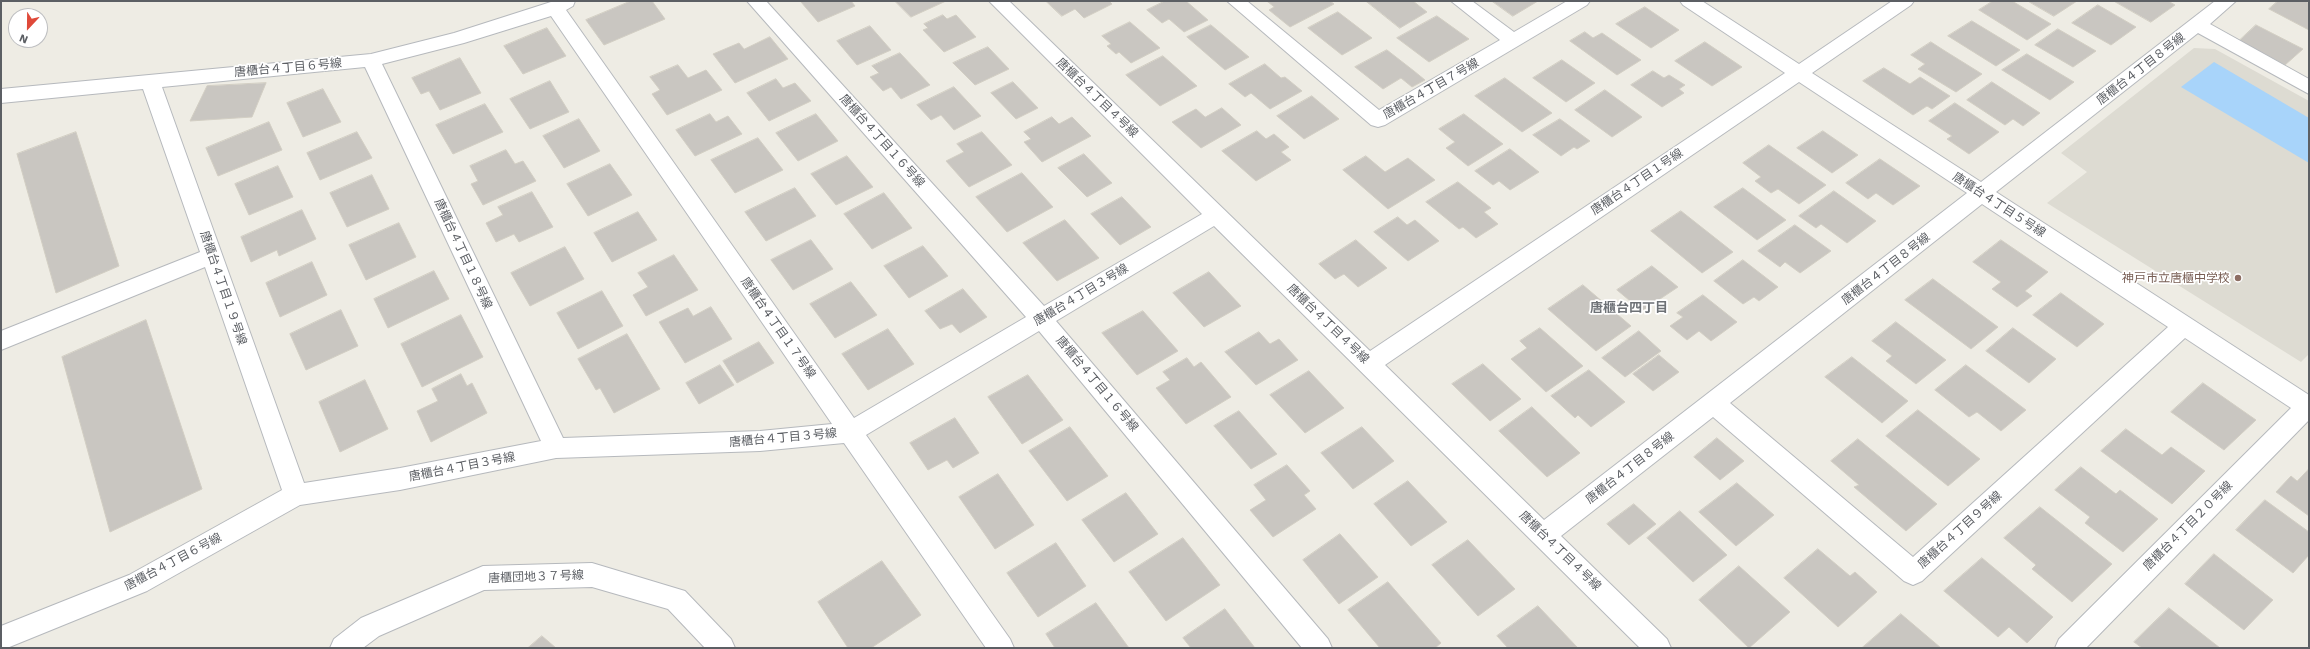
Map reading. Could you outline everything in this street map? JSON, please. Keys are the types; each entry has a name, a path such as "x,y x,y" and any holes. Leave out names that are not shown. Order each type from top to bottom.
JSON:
{"street":[{"name":"唐櫃台４丁目１６号線","path":"756,1 1041,318 1319,648"},
{"name":"唐櫃台４丁目４号線","path":"998,1 1658,648"},
{"name":"唐櫃台４丁目７号線","path":"1236,1 1378,120 1581,1"},
{"path":"1460,1 1513,41"},
{"name":"唐櫃台４丁目５号線","path":"1690,1 1981,194 2308,407"},
{"name":"唐櫃台４丁目１号線","path":"1368,364 1905,1"},
{"name":"唐櫃台４丁目８号線","path":"1544,536 2227,1"},
{"name":"唐櫃台４丁目６号線","path":"1,96 371,60 457,39 561,5"},
{"name":"唐櫃台４丁目１７号線","path":"561,5 850,432 1001,648"},
{"path":"2197,25 2309,87"},
{"name":"唐櫃台４丁目１８号線","path":"371,60 556,448"},
{"name":"唐櫃台４丁目１９号線","path":"150,81 296,495"},
{"name":"唐櫃台４丁目３号線","path":"296,495 400,479 556,448 760,441 850,432 1216,215"},
{"path":"1,341 211,256"},
{"name":"唐櫃台４丁目９号線","path":"1713,403 1913,572 2183,326"},
{"name":"唐櫃台４丁目２０号線","path":"2068,648 2308,407"},
{"name":"唐櫃台４丁目６号線","path":"1,638 138,583 296,495"},
{"name":"唐櫃団地３７号線","path":"343,648 370,627 483,578 592,575 676,599 722,648"}],"shaded area":[{"name":"神戸市立唐櫃中学校","path":"2194,48 2215,49 2309,101 2309,354 2301,362 2047,203 2087,172 2061,153"}],"water":[{"path":"2214,62 2309,118 2309,163 2181,87"}],"building":[{"path":"631,1 652,1 665,19 604,45 586,20"},
{"path":"851,1 855,6 818,22 801,2"},
{"path":"895,1 946,1 911,17"},
{"path":"1046,1 1109,1 1112,4 1084,18 1075,9 1062,16"},
{"path":"1165,1 1186,1 1208,20 1184,32 1169,19 1162,23 1147,10"},
{"path":"1267,1 1330,1 1334,4 1290,27 1269,10 1274,7"},
{"path":"1366,1 1413,1 1427,12 1400,28"},
{"path":"1492,1 1538,1 1513,16"},
{"path":"1993,1 2012,1 2051,24 2027,40 1979,10"},
{"path":"2028,1 2077,1 2054,16"},
{"path":"2114,1 2168,1 2175,5 2151,22"},
{"path":"2278,1 2305,1 2309,3 2309,30 2269,9"},
{"path":"2098,5 2136,27 2111,45 2072,23"},
{"path":"1645,7 1679,30 1651,48 1616,24"},
{"path":"1338,12 1372,38 1342,55 1308,28"},
{"path":"943,15 947,19 956,15 976,37 944,52 923,30 928,28 924,24"},
{"path":"1437,16 1469,39 1429,62 1397,38"},
{"path":"1972,21 2020,50 1996,66 1948,36"},
{"path":"1130,22 1160,48 1131,63 1119,52 1116,54 1107,46 1111,44 1102,36"},
{"path":"1211,25 1249,57 1225,70 1187,37"},
{"path":"2256,25 2303,49 2285,65 2239,41"},
{"path":"870,26 891,50 857,65 837,41"},
{"path":"547,28 566,56 523,74 504,46"},
{"path":"2058,29 2096,51 2073,67 2035,45"},
{"path":"1585,32 1593,38 1602,33 1641,60 1617,75 1570,41"},
{"path":"770,37 788,59 735,83 713,54 739,43 744,49"},
{"path":"1705,42 1742,67 1712,86 1675,61"},
{"path":"1931,42 1982,74 1956,92 1918,69 1925,64 1911,55"},
{"path":"988,47 1009,69 975,85 953,63"},
{"path":"1387,50 1425,80 1412,87 1401,78 1383,89 1355,67"},
{"path":"900,53 930,85 901,99 891,87 883,91 870,77 879,73 872,66"},
{"path":"2027,54 2074,82 2050,100 2002,70"},
{"path":"1163,56 1197,86 1160,106 1126,75"},
{"path":"460,58 481,93 440,110 429,91 421,94 412,78"},
{"path":"1562,60 1595,83 1566,102 1533,78"},
{"path":"1265,64 1281,78 1285,77 1302,91 1270,109 1251,93 1245,97 1229,84"},
{"path":"678,65 688,78 706,70 722,90 667,115 652,94 660,90 650,77"},
{"path":"1884,68 1910,84 1920,77 1950,96 1932,109 1927,106 1913,115 1863,81"},
{"path":"1653,71 1664,78 1669,75 1685,85 1679,89 1684,93 1662,107 1631,85"},
{"path":"1505,78 1552,113 1522,132 1475,96"},
{"path":"776,79 783,88 795,83 811,101 769,121 747,93"},
{"path":"550,81 569,112 530,129 510,99"},
{"path":"1013,82 1038,108 1016,119 991,93"},
{"path":"1992,82 2040,113 2023,126 2013,119 2005,125 1967,100"},
{"path":"266,83 252,117 190,121 207,86"},
{"path":"954,87 981,116 954,130 941,115 931,120 917,105"},
{"path":"323,89 341,122 303,137 287,103"},
{"path":"1605,90 1642,117 1612,137 1575,110"},
{"path":"1312,96 1339,119 1304,139 1277,116"},
{"path":"1955,103 1999,132 1969,154 1947,139 1952,136 1929,121"},
{"path":"485,104 503,132 453,154 436,125"},
{"path":"1222,108 1241,125 1201,148 1172,122 1196,109 1205,117"},
{"path":"710,114 716,122 728,116 742,134 695,156 676,130"},
{"path":"816,114 838,141 798,161 776,133"},
{"path":"1464,114 1503,144 1468,166 1446,148 1455,142 1439,129"},
{"path":"1052,117 1059,124 1072,117 1091,136 1042,162 1024,142 1031,139 1024,132"},
{"path":"579,119 600,151 564,168 543,136"},
{"path":"1560,119 1590,141 1577,149 1574,147 1561,156 1533,135"},
{"path":"269,122 282,150 218,176 206,148"},
{"path":"1257,131 1266,139 1274,134 1289,147 1281,152 1291,160 1256,181 1222,151"},
{"path":"1823,131 1858,155 1832,173 1797,148"},
{"path":"76,132 119,266 56,293 17,154"},
{"path":"357,132 372,158 320,180 307,153"},
{"path":"982,132 1012,165 969,187 946,161 964,152 957,144"},
{"path":"758,138 783,170 735,193 711,160"},
{"path":"1769,145 1826,185 1799,204 1778,189 1771,193 1755,181 1761,177 1743,163"},
{"path":"1510,149 1539,172 1510,190 1499,181 1493,185 1475,171"},
{"path":"506,150 515,164 523,161 536,181 483,205 471,184 478,181 470,166"},
{"path":"1084,154 1112,183 1087,197 1058,168"},
{"path":"847,156 873,187 836,205 811,174"},
{"path":"1366,156 1385,172 1408,158 1435,180 1388,209 1343,170"},
{"path":"1880,159 1920,186 1893,205 1876,193 1868,199 1846,183"},
{"path":"610,164 632,195 588,216 567,184"},
{"path":"278,166 293,197 249,215 235,184"},
{"path":"1022,173 1053,207 1007,232 976,197"},
{"path":"372,175 389,209 347,227 330,193"},
{"path":"1458,182 1491,208 1484,212 1498,224 1476,238 1463,227 1459,229 1426,202"},
{"path":"795,188 816,216 766,241 745,212"},
{"path":"1743,188 1786,220 1757,240 1714,207"},
{"path":"1834,191 1876,221 1847,243 1821,224 1816,228 1799,216"},
{"path":"532,192 553,227 519,242 514,234 496,242 486,223 503,215 498,207"},
{"path":"884,193 912,228 872,249 844,214"},
{"path":"1122,197 1151,227 1120,245 1091,214"},
{"path":"302,210 316,239 279,256 277,250 251,262 241,237"},
{"path":"1681,211 1733,252 1702,273 1651,231"},
{"path":"638,212 657,240 612,262 594,233"},
{"path":"1398,217 1407,225 1415,220 1439,241 1408,261 1374,232"},
{"path":"1065,220 1099,258 1057,281 1023,243"},
{"path":"399,223 416,257 366,280 349,245"},
{"path":"1795,225 1831,251 1800,273 1785,262 1780,267 1758,251"},
{"path":"811,240 833,269 793,290 771,260"},
{"path":"1356,240 1387,268 1358,287 1344,274 1335,279 1319,264"},
{"path":"2001,240 2048,272 2025,291 2032,296 2017,307 1992,289 2001,282 1973,262"},
{"path":"923,246 948,276 909,298 884,266"},
{"path":"565,247 584,279 530,306 511,273"},
{"path":"674,255 698,290 646,316 633,295 648,287 638,273"},
{"path":"1743,260 1778,287 1759,301 1754,297 1743,304 1714,281"},
{"path":"312,262 327,295 280,317 266,283"},
{"path":"1652,266 1678,287 1642,311 1617,290"},
{"path":"434,271 449,299 388,328 374,299"},
{"path":"1209,272 1241,306 1204,327 1173,293"},
{"path":"1933,279 1998,327 1971,349 1905,300"},
{"path":"851,282 877,315 835,338 810,304"},
{"path":"1583,285 1631,326 1596,351 1548,309"},
{"path":"963,289 987,317 960,333 952,324 940,329 925,311"},
{"path":"602,291 623,326 578,349 557,313"},
{"path":"2061,293 2104,324 2077,347 2033,315"},
{"path":"1703,295 1737,322 1711,341 1699,331 1687,340 1670,326 1683,317 1677,313"},
{"path":"711,307 732,339 685,363 659,322 688,308 693,316"},
{"path":"341,310 358,346 306,370 290,334"},
{"path":"1143,311 1178,351 1137,375 1102,333"},
{"path":"461,315 483,357 422,387 401,344"},
{"path":"146,320 202,489 110,532 62,357"},
{"path":"1896,322 1946,360 1916,384 1886,361 1892,356 1872,341"},
{"path":"1540,328 1583,366 1546,392 1511,359 1527,348 1520,341"},
{"path":"2013,328 2056,359 2029,383 1986,351"},
{"path":"888,329 914,364 868,390 842,354"},
{"path":"1639,331 1661,351 1625,377 1602,358"},
{"path":"1259,332 1270,344 1279,339 1298,360 1256,385 1225,352"},
{"path":"627,334 660,389 614,413 600,388 596,390 578,359"},
{"path":"759,342 774,363 737,383 723,361"},
{"path":"1659,355 1679,372 1653,391 1633,374"},
{"path":"1852,357 1908,401 1882,423 1825,377"},
{"path":"1187,358 1194,367 1201,362 1231,397 1186,424 1156,388 1170,380 1163,372"},
{"path":"1483,364 1521,399 1490,421 1452,384"},
{"path":"720,365 734,385 699,404 686,383"},
{"path":"1966,365 2026,410 2001,431 1977,412 1969,417 1935,390"},
{"path":"1589,370 1625,402 1591,427 1578,415 1575,418 1551,396"},
{"path":"1309,371 1344,408 1305,433 1270,395"},
{"path":"461,374 467,386 472,383 487,413 431,442 417,411 438,401 432,389"},
{"path":"1028,375 1063,420 1022,444 988,397"},
{"path":"365,380 388,429 340,452 319,402"},
{"path":"2203,383 2256,420 2224,450 2171,412"},
{"path":"1532,407 1580,453 1547,477 1499,431"},
{"path":"1918,410 1980,459 1948,486 1886,436"},
{"path":"1239,411 1277,454 1251,469 1214,426"},
{"path":"955,418 979,453 953,468 947,460 928,470 910,443"},
{"path":"1070,427 1108,476 1067,501 1029,451"},
{"path":"1362,427 1394,461 1353,489 1321,453"},
{"path":"2126,429 2162,455 2171,447 2205,471 2172,504 2101,451"},
{"path":"1717,438 1744,461 1720,480 1694,457"},
{"path":"1858,439 1937,504 1906,531 1854,487 1859,485 1831,461"},
{"path":"1287,465 1310,491 1304,495 1316,509 1273,537 1250,510 1266,500 1254,485"},
{"path":"2081,467 2116,494 2120,490 2158,519 2123,552 2085,523 2090,517 2055,490"},
{"path":"2309,469 2309,516 2276,492 2291,476 2297,481"},
{"path":"998,474 1034,525 995,549 959,497"},
{"path":"1408,481 1447,522 1411,546 1374,504"},
{"path":"1737,483 1774,515 1736,546 1699,512"},
{"path":"1126,493 1158,534 1114,562 1082,520"},
{"path":"2265,500 2309,532 2309,555 2293,573 2236,530"},
{"path":"1634,504 1656,524 1629,545 1607,524"},
{"path":"2040,507 2112,564 2072,602 2032,569 2036,565 2004,538"},
{"path":"1680,511 1727,555 1693,582 1647,538"},
{"path":"1340,534 1378,577 1339,604 1303,560"},
{"path":"1183,538 1220,585 1166,621 1129,572"},
{"path":"1468,540 1515,589 1478,616 1432,565"},
{"path":"1056,543 1086,586 1038,617 1007,573"},
{"path":"1818,549 1850,576 1855,572 1877,592 1838,627 1784,578"},
{"path":"2214,554 2273,600 2244,630 2185,584"},
{"path":"1982,558 2053,617 2027,643 2009,627 1998,637 1944,591"},
{"path":"882,561 921,615 871,648 848,648 818,602"},
{"path":"1739,566 1790,612 1749,648 1699,600"},
{"path":"1388,582 1441,643 1435,648 1380,648 1348,610"},
{"path":"1096,603 1129,648 1055,648 1046,634"},
{"path":"1538,606 1577,647 1508,648 1497,636"},
{"path":"2169,608 2220,648 2142,648 2134,642"},
{"path":"1225,609 1255,648 1191,648 1183,638"},
{"path":"1901,614 1941,648 1862,648"},
{"path":"542,636 556,648 528,648"}],"place":[{"name":"神戸市立唐櫃中学校","path":"2238,278"}],"district":[{"name":"唐櫃台四丁目","path":"1629,308"}]}
